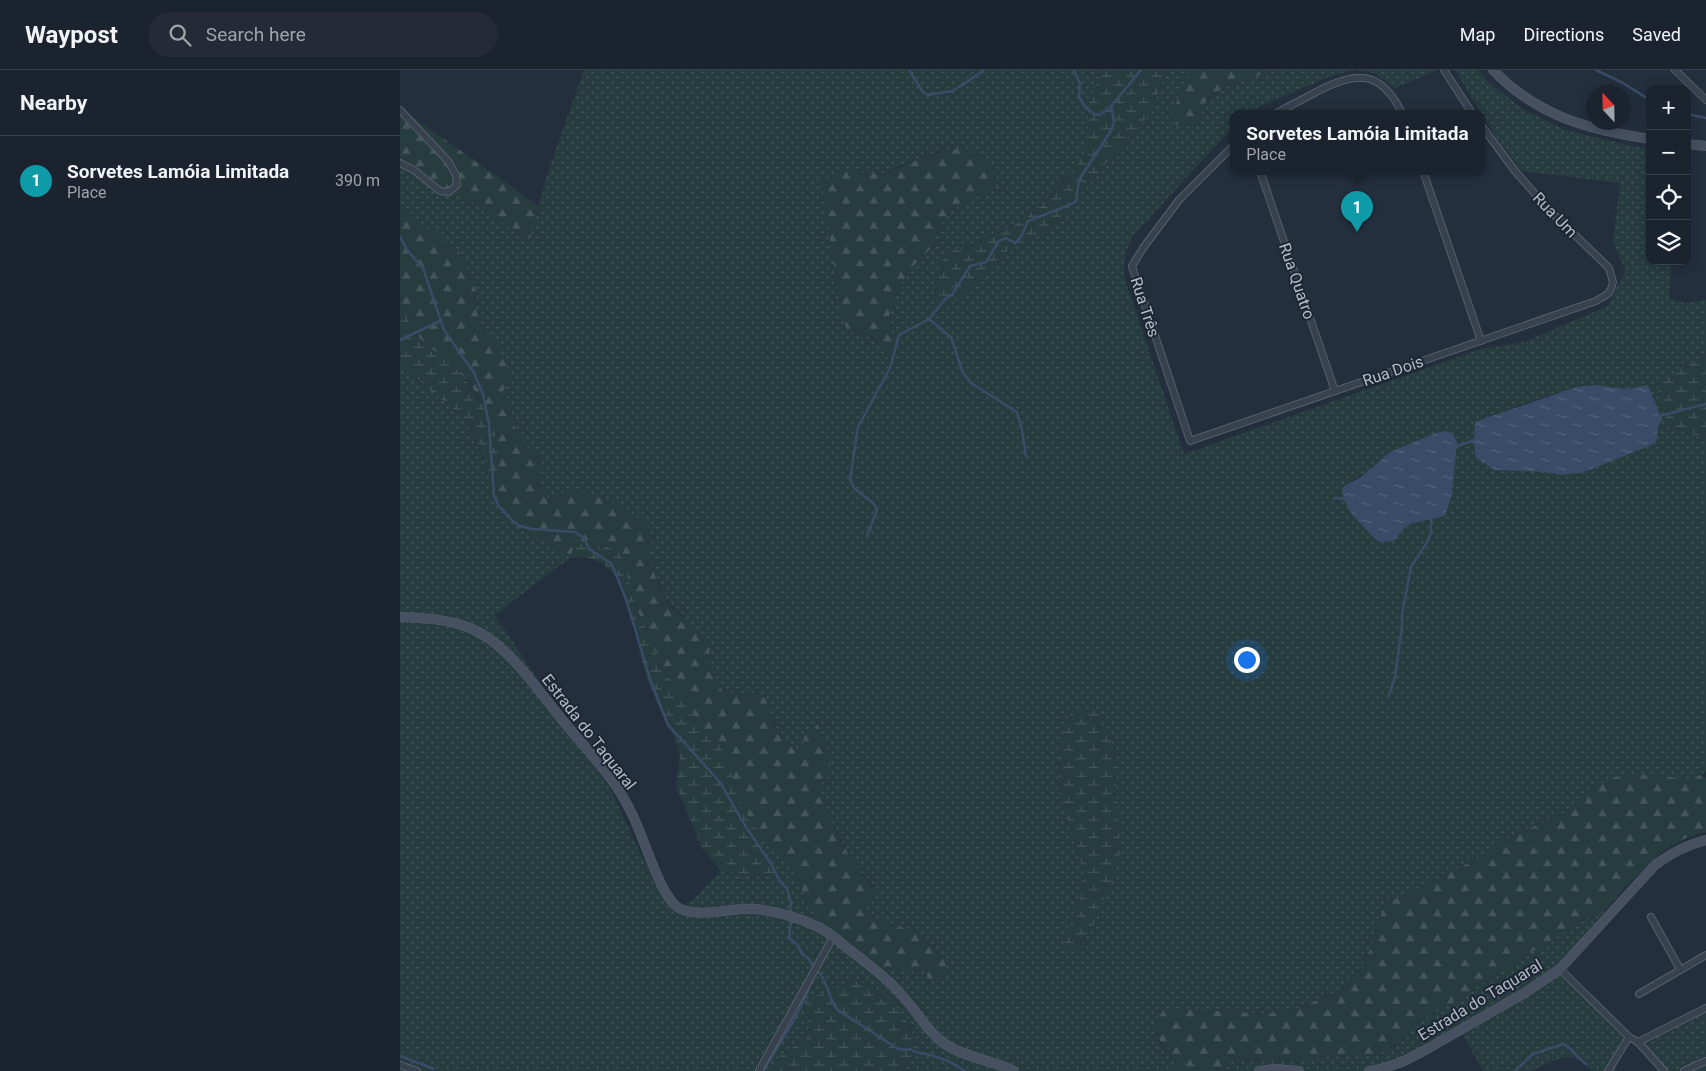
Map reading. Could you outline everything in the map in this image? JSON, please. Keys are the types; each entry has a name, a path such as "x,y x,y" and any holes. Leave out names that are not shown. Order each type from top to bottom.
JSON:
{"street":[{"path":"1444,70 1470,110"},
{"path":"1493,70 1530,101 1558,116 1586,127 1646,138"},
{"path":"1675,70 1706,100"},
{"path":"1283,110 1340,80 1352,77 1365,78 1377,82 1386,88 1400,110"},
{"path":"400,110 448,161 456,175 457,186 449,192 440,191 414,170 400,163"},
{"name":"Rua Um","path":"1485,131 1504,158 1551,212 1609,268 1613,282 1611,289 1608,294 1596,301"},
{"path":"1691,144 1706,146"},
{"name":"Rua Três","path":"1190,442 1132,266 1179,200 1230,149"},
{"name":"Rua Quatro","path":"1261,175 1335,391"},
{"path":"1424,175 1481,341"},
{"name":"Rua Dois","path":"1190,442 1596,301"},
{"name":"Estrada do Taquaral","path":"400,617 454,622 474,629 494,643 516,664 613,781 632,812 664,888 676,906 698,913 735,908 755,909 779,913 818,927 876,970 900,992 931,1031 946,1044 960,1052 1014,1071"},
{"name":"Estrada do Taquaral","path":"1369,1071 1388,1067 1422,1052 1526,992 1560,969 1656,865 1672,852 1689,844 1706,840"},
{"path":"1651,917 1680,969"},
{"path":"759,1071 833,937"},
{"path":"1639,994 1706,955"},
{"path":"1560,969 1629,1036 1638,1042 1664,1071"},
{"path":"1638,1042 1706,1008"},
{"path":"1608,1071 1629,1036"},
{"path":"1684,1071 1706,1060"},
{"path":"400,1065 417,1071"},
{"path":"1259,1071 1275,1069 1299,1071"}],"green space":[{"path":"584,70 1104,70 1100,75 1088,116 1089,136 1086,151 1079,164 1041,205 1022,221 974,244 953,250 944,258 939,269 935,297 948,304 959,300 1004,253 1021,242 1049,230 1129,136 1147,118 1166,70 1192,70 1173,109 1200,116 1201,109 1210,97 1231,84 1277,70 1355,70 1334,75 1254,110 1230,110 1230,130 1133,236 1125,254 1124,277 1184,454 1481,349 1524,342 1608,306 1625,271 1613,241 1620,183 1522,171 1485,119 1485,110 1479,110 1455,70 1478,70 1487,81 1523,109 1565,130 1637,147 1646,146 1646,265 1672,265 1669,299 1686,303 1706,300 1706,358 1681,367 1669,424 1677,429 1706,439 1706,772 1691,779 1671,778 1590,797 1577,807 1508,838 1475,860 1384,905 1372,946 1354,980 1333,994 1293,1010 1269,1014 1171,1008 1167,1010 1158,1020 1156,1033 1159,1041 1179,1071 896,1071 910,1058 917,1046 910,1026 882,992 857,980 849,980 834,991 810,997 805,1011 810,1025 811,1036 783,1054 774,1064 771,1071 400,1071 400,367 410,370 418,381 446,402 465,420 476,440 503,511 508,518 534,536 571,557 495,615 609,786 656,886 665,897 682,906 693,900 722,869 741,874 761,873 767,875 759,832 781,854 792,870 815,915 873,971 895,968 901,971 909,971 917,968 925,971 928,978 947,961 936,948 915,932 865,914 862,911 873,885 854,864 833,825 818,788 824,779 804,738 801,750 795,749 782,740 774,722 754,693 724,694 712,670 710,643 665,599 654,570 651,556 651,537 561,495 551,502 546,496 539,480 542,455 528,448 521,441 513,423 510,402 502,393 508,382 498,347 481,327 477,311 476,291 460,253 400,207 400,164 468,199 529,239 550,166","holes":["940,151 999,184 953,209 943,220 932,247 905,277 889,315 892,335 890,360 871,337 861,333 854,333 842,317 822,181 859,173 886,173 898,166","1596,385 1626,389 1648,385 1662,419 1656,437 1562,475 1544,472 1494,470 1476,457 1517,406 1561,392","1365,474 1443,517 1410,524 1405,527 1394,541 1343,487","1072,712 1116,782 1118,830 1122,847 1084,942 1073,919 1080,900 1084,875 1075,839 1058,789 1058,767 1068,718"]},
{"path":"1104,70 1166,70 1147,118 1129,136 1049,230 1021,242 1004,253 959,300 947,304 935,297 938,271 942,261 948,254 997,234 1028,216 1051,195 1078,164 1086,147 1091,98"},
{"path":"1192,70 1277,70 1231,84 1210,96 1201,109 1200,116 1189,127 1179,126 1171,122 1173,109"},
{"path":"1356,70 1437,70 1395,88 1374,73"},
{"path":"400,108 539,206 530,239 468,199 456,195 400,164"},
{"path":"962,148 979,157 993,172 999,184 953,209 943,220 932,247 905,277 889,315 892,335 900,343 890,360 873,337 863,333 848,332 842,317 821,181 846,170 870,174 886,173 928,155"},
{"path":"400,207 460,253 476,291 477,311 481,327 498,347 509,371 508,382 502,393 510,402 513,423 521,441 528,448 543,455 539,469 539,480 546,496 551,502 566,491 585,492 623,508 643,521 650,530 652,562 662,592 671,607 700,631 710,643 712,670 724,694 754,693 765,698 773,722 781,737 786,743 801,750 808,730 818,725 828,750 830,763 829,776 824,779 819,789 843,845 873,890 874,895 863,911 865,914 915,932 936,948 947,961 943,974 933,981 928,978 925,971 917,968 909,971 901,971 895,968 873,971 815,915 792,870 781,854 754,825 741,805 717,739 702,727 662,668 639,614 617,542 600,550 588,540 572,551 571,557 534,536 508,518 503,511 493,486 499,460 495,438 480,399 468,381 449,362 424,343 412,329 400,296"},
{"path":"400,296 415,334 458,371 475,393 490,419 498,446 499,459 493,486 469,425 410,370 400,367"},
{"path":"1706,358 1706,439 1677,429 1669,424 1657,386 1681,367"},
{"path":"587,540 600,550 617,542 639,614 662,668 702,727 717,739 727,759 741,805 759,832 763,848 775,868 775,875 761,873 741,874 720,870 701,846 676,786 680,755 674,736 662,715 646,676 635,630 626,607 623,588 603,563 588,558 571,557 572,551"},
{"path":"1099,709 1116,758 1118,830 1122,847 1095,922 1080,947 1074,951 1067,952 1065,942 1080,900 1084,875 1075,839 1058,789 1059,757 1068,718 1072,712"},
{"path":"1636,774 1691,779 1700,775 1706,778 1706,832 1686,838 1665,849 1631,881 1608,907 1591,915 1433,1014 1412,1024 1408,1036 1397,1045 1371,1055 1262,1060 1234,1058 1223,1071 1179,1071 1164,1047 1156,1030 1156,1021 1161,1014 1171,1008 1269,1014 1293,1010 1333,994 1354,980 1372,946 1384,905 1475,860 1508,838 1577,807 1590,797 1591,791 1609,778"},
{"path":"1608,907 1560,964 1627,1039 1616,1059 1616,1071 1591,1071 1581,1059 1567,1057 1552,1061 1532,1071 1483,1071 1460,1030 1390,1071 1223,1071 1234,1058 1262,1060 1371,1055 1397,1046 1408,1036 1412,1024 1433,1014 1591,915"},
{"path":"849,980 861,982 883,993 900,1012 917,1046 910,1058 896,1071 771,1071 774,1064 783,1054 811,1036 805,1002 810,997 834,991"},
{"path":"1706,1004 1706,1071 1669,1071 1643,1042"}],"water":[{"path":"1596,385 1626,389 1648,385 1662,419 1658,428 1656,443 1592,469 1580,473 1561,475 1544,472 1494,470 1476,457 1474,444 1475,422 1576,387"},
{"path":"1446,431 1453,434 1457,442 1452,494 1445,516 1410,524 1405,527 1394,541 1380,542 1375,539 1348,509 1343,494 1343,487 1361,477 1390,452 1436,433"}],"waterway":[{"path":"909,70 923,92 928,95 952,91 984,70"},
{"path":"1074,70 1080,84 1079,97 1085,107 1094,114 1099,115 1108,110 1141,70"},
{"path":"1596,70 1623,83 1646,97"},
{"path":"867,536 877,510 874,504 854,488 850,479 858,427 890,368 899,335 929,319 947,297 952,295 970,266 986,262 999,241 1006,238 1015,243 1021,237 1028,221 1076,201 1079,180 1112,129 1114,122 1111,106"},
{"path":"1691,115 1706,118"},
{"path":"400,237 408,251 423,268 444,330 474,373 483,394 489,424 494,495 498,505 520,526 532,529 575,532 584,538 589,549 612,564 627,602 650,679 668,725 720,782 779,880 787,889 791,903 790,913"},
{"path":"929,319 951,337 963,373 971,383 1017,412 1026,456"},
{"path":"400,340 440,321"},
{"path":"1659,416 1706,404"},
{"path":"1454,447 1475,440"},
{"path":"1334,498 1346,499"},
{"path":"1389,695 1395,677 1402,614 1411,567 1429,539 1431,516"},
{"path":"791,919 789,938 798,945 802,954 809,959 821,975 838,1010 898,1049 910,1049 918,1053 937,1057 965,1071"},
{"path":"763,1071 795,1018 810,985"},
{"path":"1515,1071 1533,1054 1563,1044 1586,1064"},
{"path":"400,1056 434,1069"}],"place":[{"name":"Sorvetes Lamóia Limitada","path":"1357,232"}]}
